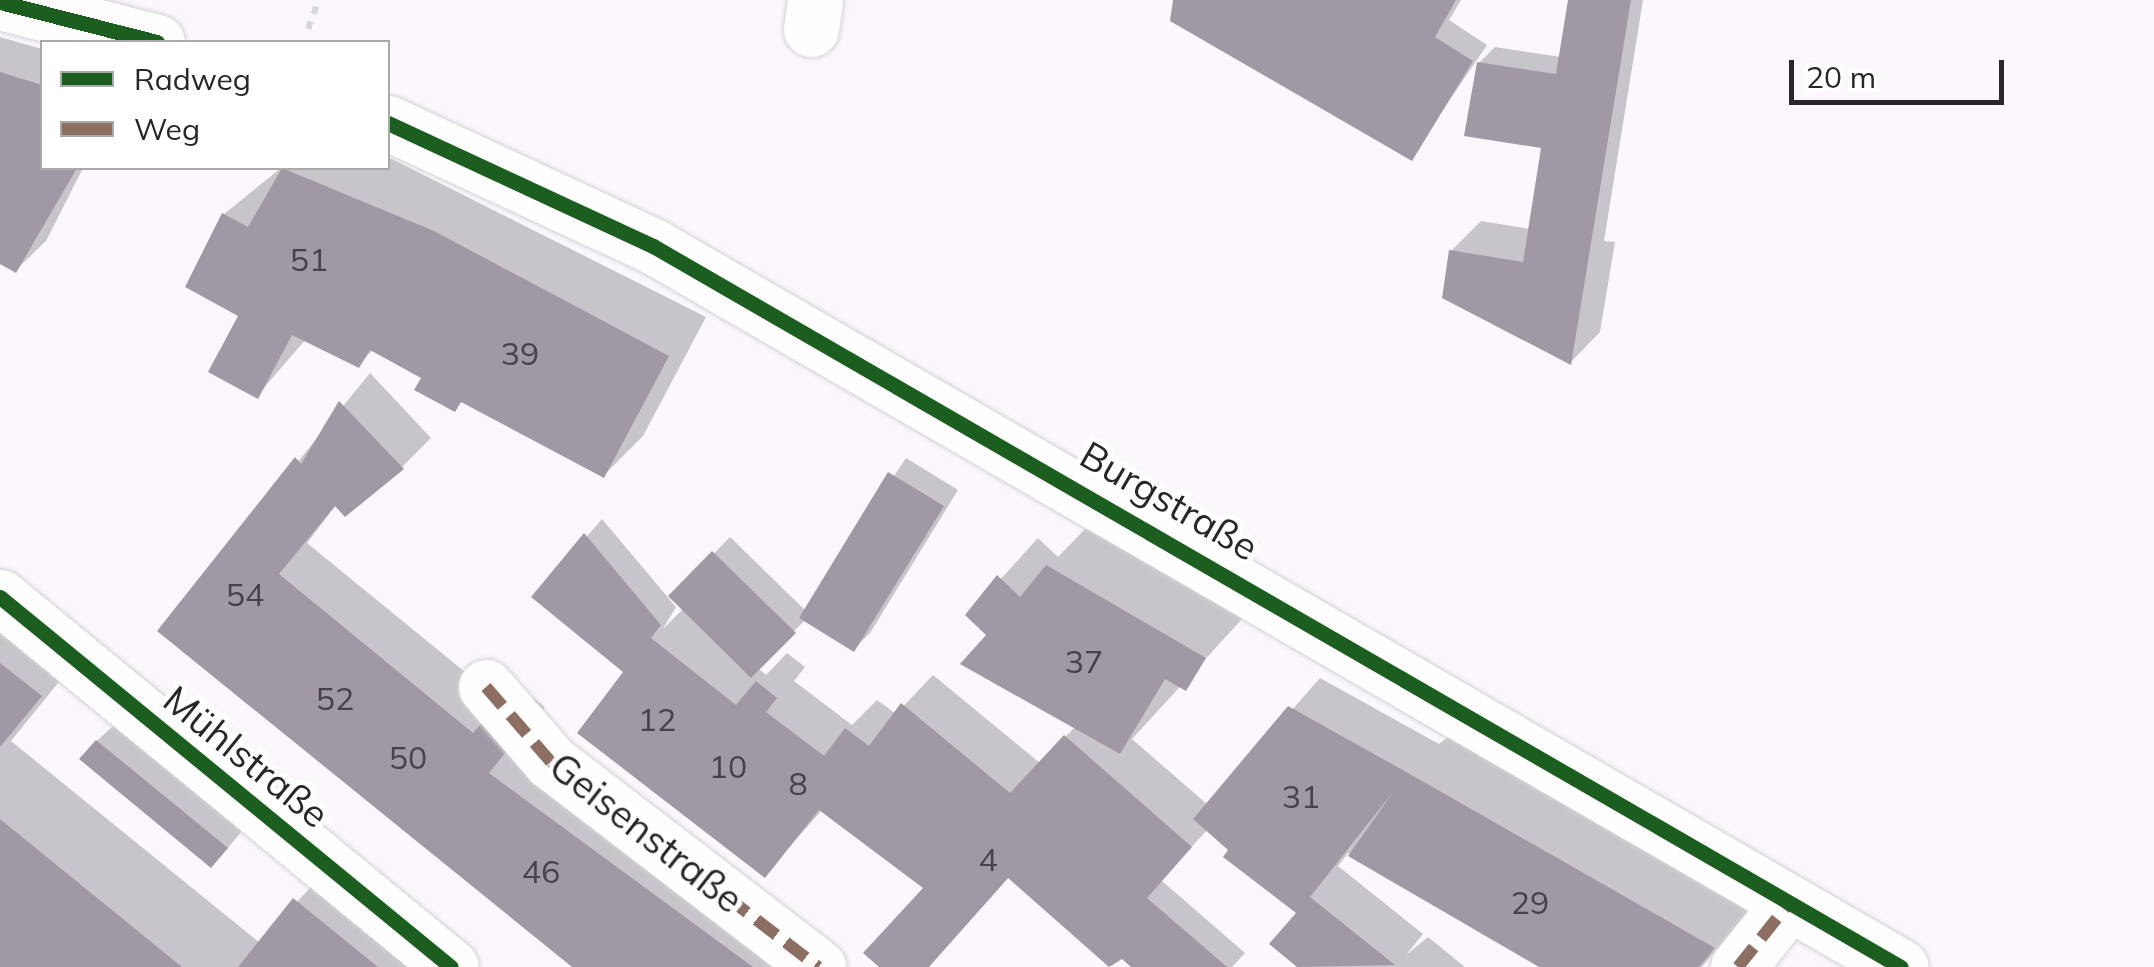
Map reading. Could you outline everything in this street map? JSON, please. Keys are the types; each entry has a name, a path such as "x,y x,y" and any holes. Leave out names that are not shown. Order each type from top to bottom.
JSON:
{"street":[{"path":"0,2 150,40"},
{"name":"Burgstraße","path":"390,124 654,246 1901,967"},
{"name":"Mühlstraße","path":"0,597 452,967"},
{"name":"Geisenstraße","path":"486,687 551,762 818,967"},
{"path":"1738,967 1789,903"}],"path":[{"path":"308,29 318,1"}],"building":[{"path":"1173,0 1456,0 1435,37 1473,61 1412,161 1170,21"},
{"path":"1568,0 1631,0 1571,365 1442,298 1449,250 1523,262 1541,148 1464,136 1477,62 1556,74"},
{"path":"0,72 40,84 40,170 76,170 16,273 0,264"},
{"path":"281,170 287,170 434,231 669,356 604,478 461,402 455,412 414,390 421,378 370,350 359,368 292,335 258,399 208,372 238,316 185,287 222,213 248,227"},
{"path":"339,401 404,469 345,517 335,506 279,574 473,733 488,715 517,738 489,773 753,967 572,967 157,631 295,457 301,464"},
{"path":"888,472 944,506 854,652 799,618"},
{"path":"584,533 661,625 651,638 736,705 756,681 777,698 766,712 824,756 845,728 869,746 901,703 1010,793 1064,735 1192,847 1147,898 1227,967 1131,967 1122,959 1109,967 1008,878 929,967 879,967 863,953 923,888 819,810 765,878 577,733 623,672 531,597"},
{"path":"712,551 796,633 751,678 668,596"},
{"path":"1046,565 1206,658 1186,691 1165,679 1120,754 960,664 986,635 965,615 997,575 1020,597"},
{"path":"0,663 42,696 0,747"},
{"path":"1288,706 1715,948 1699,967 1539,967 1348,856 1393,792 1310,897 1395,965 1297,967 1269,944 1296,913 1223,857 1228,850 1193,819"},
{"path":"96,740 228,848 211,868 79,759"},
{"path":"0,819 182,967 0,967"},
{"path":"293,898 378,967 238,967"}],"marked path":[{"path":"486,687 551,762 818,967"},
{"path":"1738,967 1789,903"}],"cycle path":[{"path":"0,2 149,40"},
{"path":"390,124 653,246 1901,967"},
{"path":"0,597 451,967"}]}
